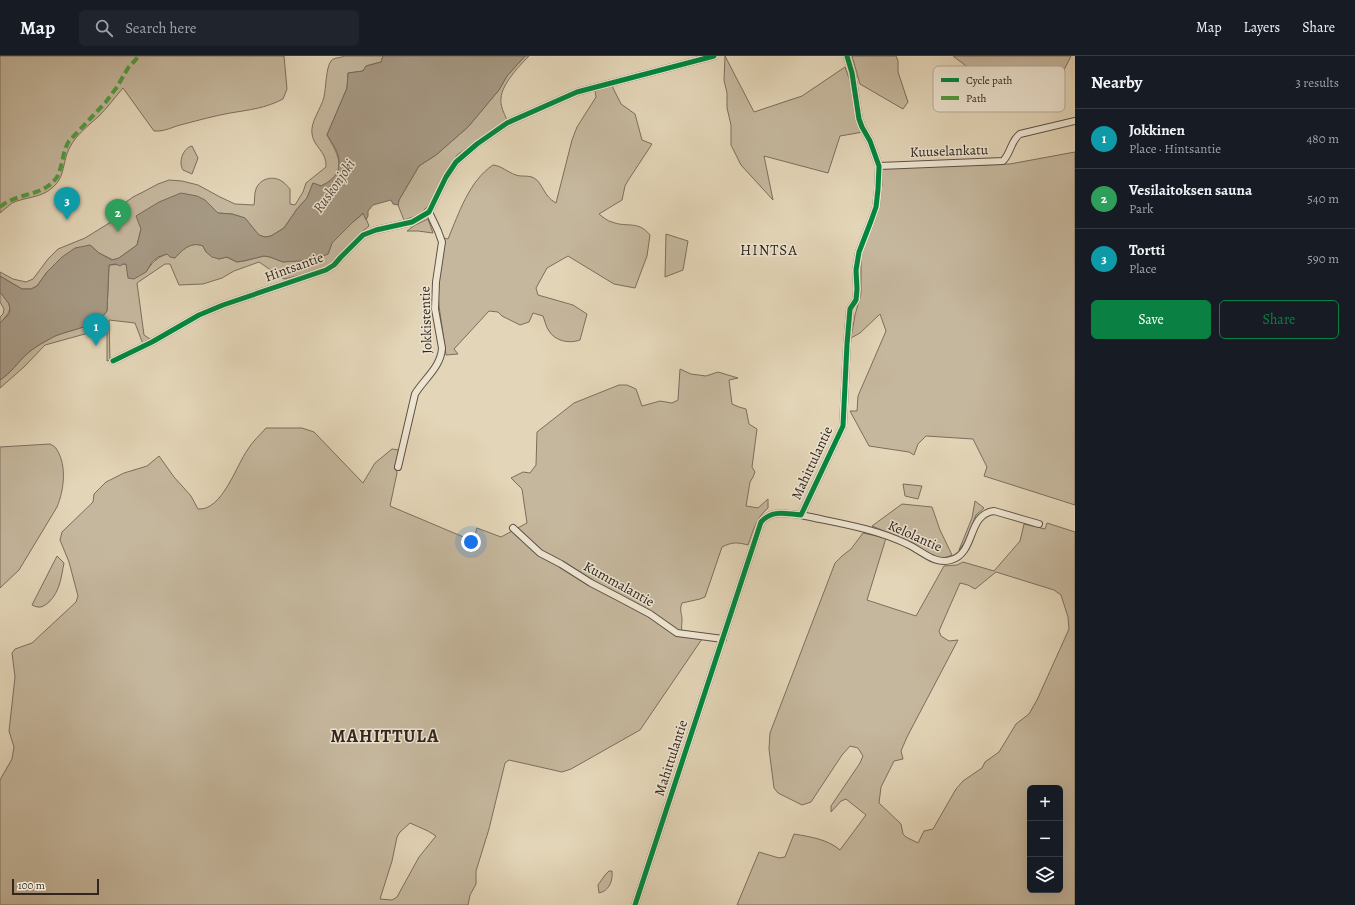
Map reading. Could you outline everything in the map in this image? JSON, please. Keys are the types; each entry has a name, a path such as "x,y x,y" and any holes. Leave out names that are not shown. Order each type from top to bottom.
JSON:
{"street":[{"path":"429,212 446,177 456,162 477,144 507,123 576,92 714,56"},
{"name":"Mahittulantie","path":"635,905 761,522 767,516 776,513 801,516 842,426 850,309 856,300 856,270 859,252 876,207 879,166 870,141 859,119 852,73 847,56"},
{"name":"Kuuselankatu","path":"879,166 1003,160 1007,156 1014,140 1020,134 1075,121"},
{"name":"Hintsantie","path":"113,361 152,342 199,315 223,305 326,270 334,266 363,235 376,230 412,222 429,212"},
{"name":"Jokkistentie","path":"398,467 415,394 420,385 434,370 442,354 436,309 436,282 442,242 429,212"},
{"name":"Kelolantie","path":"801,516 880,533 907,544 940,561 951,560 960,556 967,546 978,520 988,512 994,511 1039,524"},
{"name":"Kummalantie","path":"513,528 540,553 591,583 650,614 677,633 723,639"}],"shaded area":[{"path":"0,56 284,56 287,89 283,99 270,105 212,117 166,130 154,131 123,88 102,113 76,138 68,152 62,174 56,184 43,194 12,203 0,213"},
{"path":"345,56 383,56 381,62 366,66 363,71 348,73 347,88 327,135 338,157 338,170 330,181 321,186 313,183 307,198 297,209 284,228 271,236 265,237 258,235 245,218 232,214 218,213 205,200 141,229 137,245 119,258 113,260 99,253 90,245 47,272 37,286 31,289 22,289 0,276 0,272 13,279 26,282 33,279 48,259 58,249 85,238 111,222 126,202 158,184 169,180 182,181 198,185 235,204 254,205 255,191 258,185 264,180 272,178 283,182 290,189 290,204 295,205 303,192 306,183 326,167 325,157 313,139 312,129 314,120 324,97 329,64 334,59"},
{"path":"525,56 529,56 508,81 502,93 501,104 507,120 457,155 427,207 419,215 404,220 398,205 399,200 419,166 436,155 468,127 499,90 507,76"},
{"path":"725,56 754,112 802,96 845,67 851,84 863,132 840,136 828,173 764,156 773,200 741,165 731,145 731,125 727,108 727,93 724,80"},
{"path":"852,56 896,56 898,61 898,72 908,102 903,109 860,84"},
{"path":"953,56 1071,56 1065,68 1065,66 966,66"},
{"path":"612,86 621,104 635,114 642,140 652,144 625,186 622,200 599,214 605,219 617,224 641,227 650,235 647,256 635,288 614,284 568,256 547,268 536,288 538,295 573,305 587,314 580,340 567,342 555,337 546,326 543,316 533,313 529,322 520,325 502,316 498,312 489,311 454,349 458,354 446,355 438,292 444,238 448,239 471,189 477,180 493,165 516,175 534,178 537,180 548,197 556,203 572,140 577,127 596,97 595,90"},
{"path":"192,146 198,158 192,174 183,170 181,159 186,149"},
{"path":"1075,152 1075,505 984,476 987,467 973,439 926,436 918,444 914,455 909,452 869,446 850,411 857,411 858,396 886,331 880,314 860,333 851,338 861,294 861,259 863,248 874,223 879,205 882,184 880,168 1010,164"},
{"path":"364,213 369,226 359,234 330,264 317,271 284,279 259,262 234,271 222,278 203,284 179,285 170,264 165,264 137,283 144,335 150,339 143,344 135,323 109,320 110,360 107,361 107,331 103,329 45,345 24,367 0,388 0,380 23,357 40,344 55,336 91,324 103,316 107,311 109,265 126,264 146,272 152,263 160,257 167,254 175,258 184,249 191,245 203,246 206,252 219,259 226,257 237,262 264,256 283,262 328,254 332,243"},
{"path":"428,219 433,233 407,231 415,225"},
{"path":"666,234 688,241 683,270 665,277"},
{"path":"0,292 10,308 0,323 0,317 3,314 4,309 0,302"},
{"path":"680,369 691,374 706,376 718,372 738,378 729,380 732,404 746,409 749,424 757,429 752,467 755,472 750,482 746,506 758,508 768,499 768,508 758,520 748,545 735,543 722,547 705,597 682,603 682,631 702,639 640,730 571,769 562,772 509,760 505,763 489,829 476,871 476,884 470,895 468,905 0,905 0,780 12,759 14,747 9,731 15,677 12,653 15,649 32,643 76,602 78,596 69,562 60,540 62,532 93,502 94,494 106,482 124,473 147,466 159,456 174,477 191,496 198,509 207,508 214,503 228,486 248,449 266,428 302,428 314,432 363,483 375,463 392,449 399,450 396,467 397,473 390,506 473,541 477,528 501,537 527,523 522,489 511,478 523,472 530,473 536,465 537,432 574,403 619,385 627,385 636,389 642,406 660,401 672,403 678,400","holes":["410,823 436,836 419,857 397,897 392,900 380,899 392,861 397,837 400,832"]},
{"path":"50,444 54,446 60,456 63,471 63,486 57,507 19,570 0,588 0,447"},
{"path":"903,484 922,486 918,499 905,496"},
{"path":"975,501 984,508 976,515 966,541 959,550 972,518"},
{"path":"902,504 932,507 940,530 952,555 944,558 937,558 905,540 872,526"},
{"path":"1047,523 1075,532 1075,905 737,905 759,852 779,858 785,857 794,834 813,837 830,843 840,850 866,815 846,799 841,801 831,812 831,806 860,763 863,756 858,748 850,746 842,755 811,802 802,805 778,793 774,788 769,749 770,733 835,563 851,549 863,533 886,538 867,600 916,616 944,566 957,565 963,562 994,571 1020,541 1024,524 1045,529","holes":["996,572 1054,590 1061,595 1068,617 1069,629 1037,700 1029,714 1016,724 999,752 985,762 982,768 963,781 956,789 933,829 924,831 918,843 906,837 903,834 901,824 879,803 881,787 894,761 903,759 901,751 907,737 958,640 949,641 941,636 939,631 960,583 975,589"]},
{"path":"57,556 64,563 60,584 56,593 49,602 43,606 37,607 32,605"},
{"path":"609,871 612,871 610,885 608,888 599,893 598,885"}],"water":[{"name":"Ruskonjoki","path":"383,56 525,56 507,76 499,90 468,127 436,155 419,166 399,200 398,205 393,204 391,200 373,205 368,211 366,220 363,213 332,243 328,254 314,260 283,262 264,256 237,262 227,257 219,259 212,257 206,252 203,246 191,245 184,249 175,258 170,257 167,254 158,257 152,262 146,272 134,279 128,278 126,264 120,266 116,264 109,265 107,311 103,316 91,324 55,336 40,344 23,357 0,380 0,323 9,314 10,310 9,304 0,292 0,276 22,289 31,289 37,286 47,272 62,257 75,248 90,245 99,253 112,260 119,258 137,245 141,229 136,216 159,202 181,193 197,196 205,200 218,213 232,214 245,218 259,235 265,237 271,236 284,228 297,209 307,198 313,183 321,186 330,181 336,174 339,166 338,155 335,147 327,135 347,88 348,73 363,71 366,66 381,62"}],"marked path":[{"path":"0,207 7,202 38,191 52,183 59,173 69,141 105,103 117,87 128,68 139,56"}],"cycle path":[{"path":"113,361 152,342 199,315 223,305 326,270 334,265 363,235 376,230 412,222 429,212 446,177 456,162 477,144 507,123 577,92 714,56"},
{"path":"635,905 761,522 770,515 780,513 801,515 843,426 850,309 856,300 856,270 859,252 876,207 879,166 870,141 859,119 852,73 847,56"}],"place":[{"name":"Tortti","path":"67,220"},
{"name":"Vesilaitoksen sauna","path":"118,232"},
{"name":"Jokkinen","path":"96,346"}],"district":[{"name":"HINTSA","path":"769,250"},
{"name":"MAHITTULA","path":"385,736"}]}
